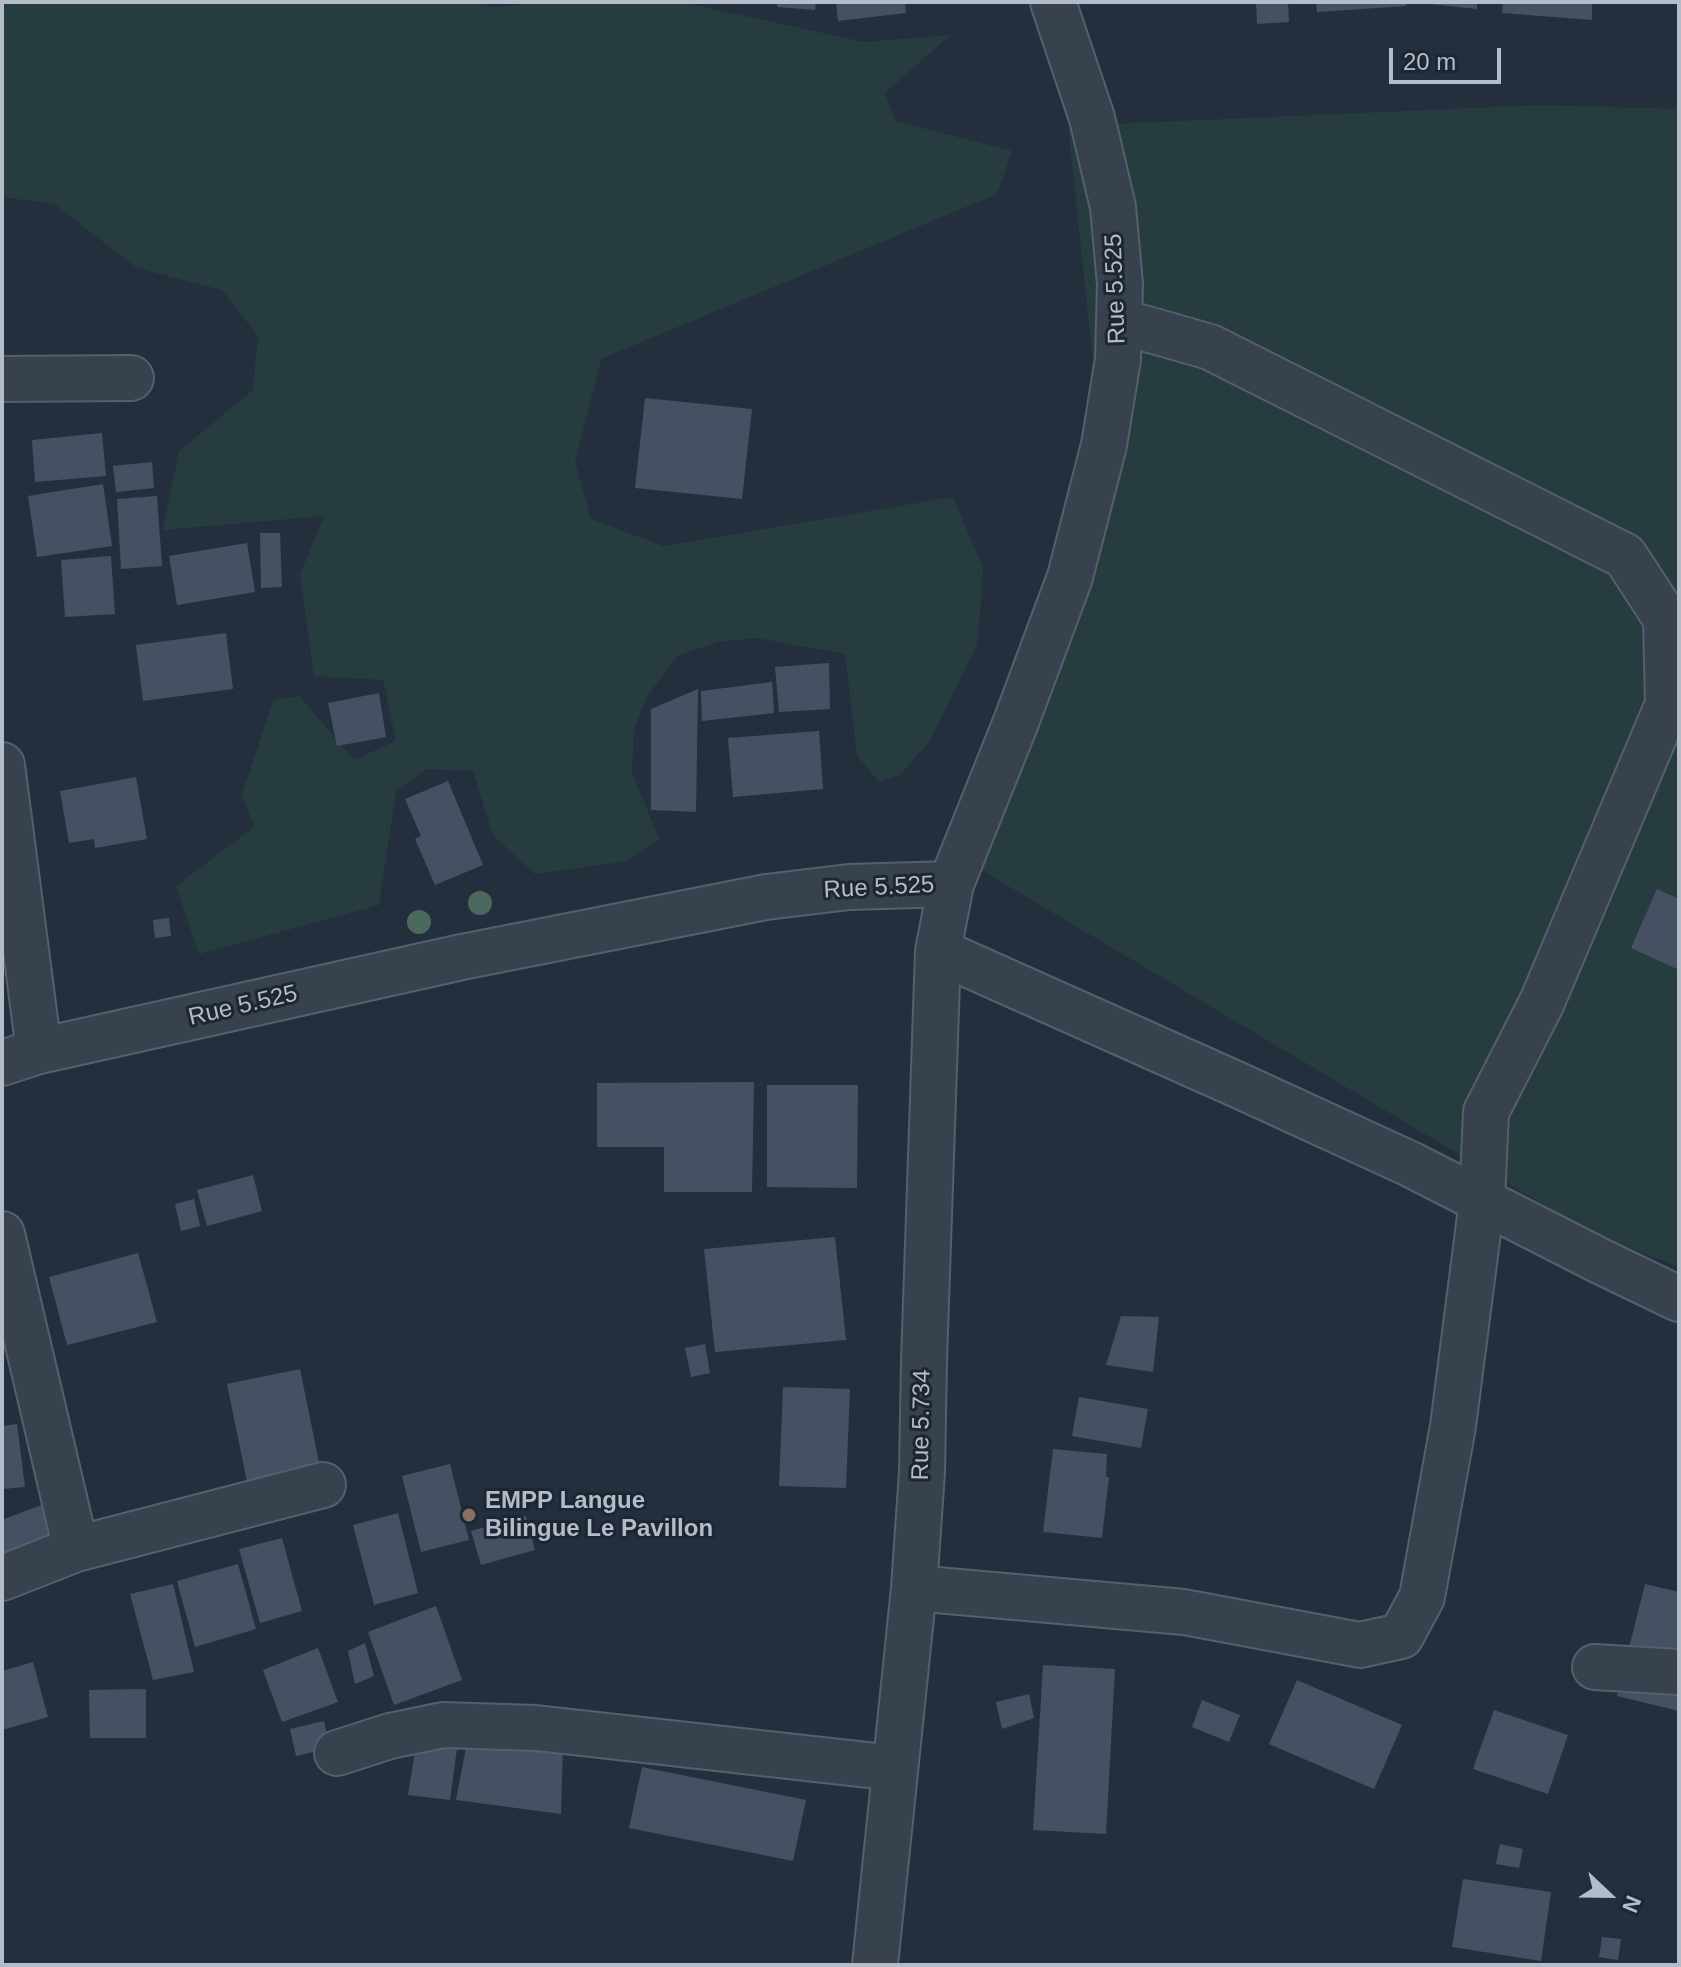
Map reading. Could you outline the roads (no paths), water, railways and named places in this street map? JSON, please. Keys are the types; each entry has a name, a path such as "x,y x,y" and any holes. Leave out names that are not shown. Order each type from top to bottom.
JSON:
{"street":[{"name":"Rue 5.525","path":"21,1057 462,957 766,897 849,887 951,884 1070,577 1104,445 1118,359 1120,284 1113,207 1092,118 1053,2"},
{"path":"914,1588 1184,1612 1360,1645 1401,1636 1422,1597 1453,1426 1482,1201 1486,1112 1542,1002 1668,704 1666,619 1625,556 1210,347 1119,321"},
{"path":"2,379 131,378"},
{"path":"2,765 21,1057"},
{"name":"Rue 5.734","path":"875,1965 914,1588 922,1472 938,951 951,884"},
{"path":"938,951 1410,1164 1679,1299"},
{"path":"2,1234 76,1549"},
{"path":"2,1578 76,1549 323,1485"},
{"path":"1595,1667 1679,1672"},
{"path":"337,1753 390,1736 443,1725 536,1728 895,1768"}],"place":[{"name":"EMPP Langue Bilingue Le Pavillon","path":"469,1515"}]}
